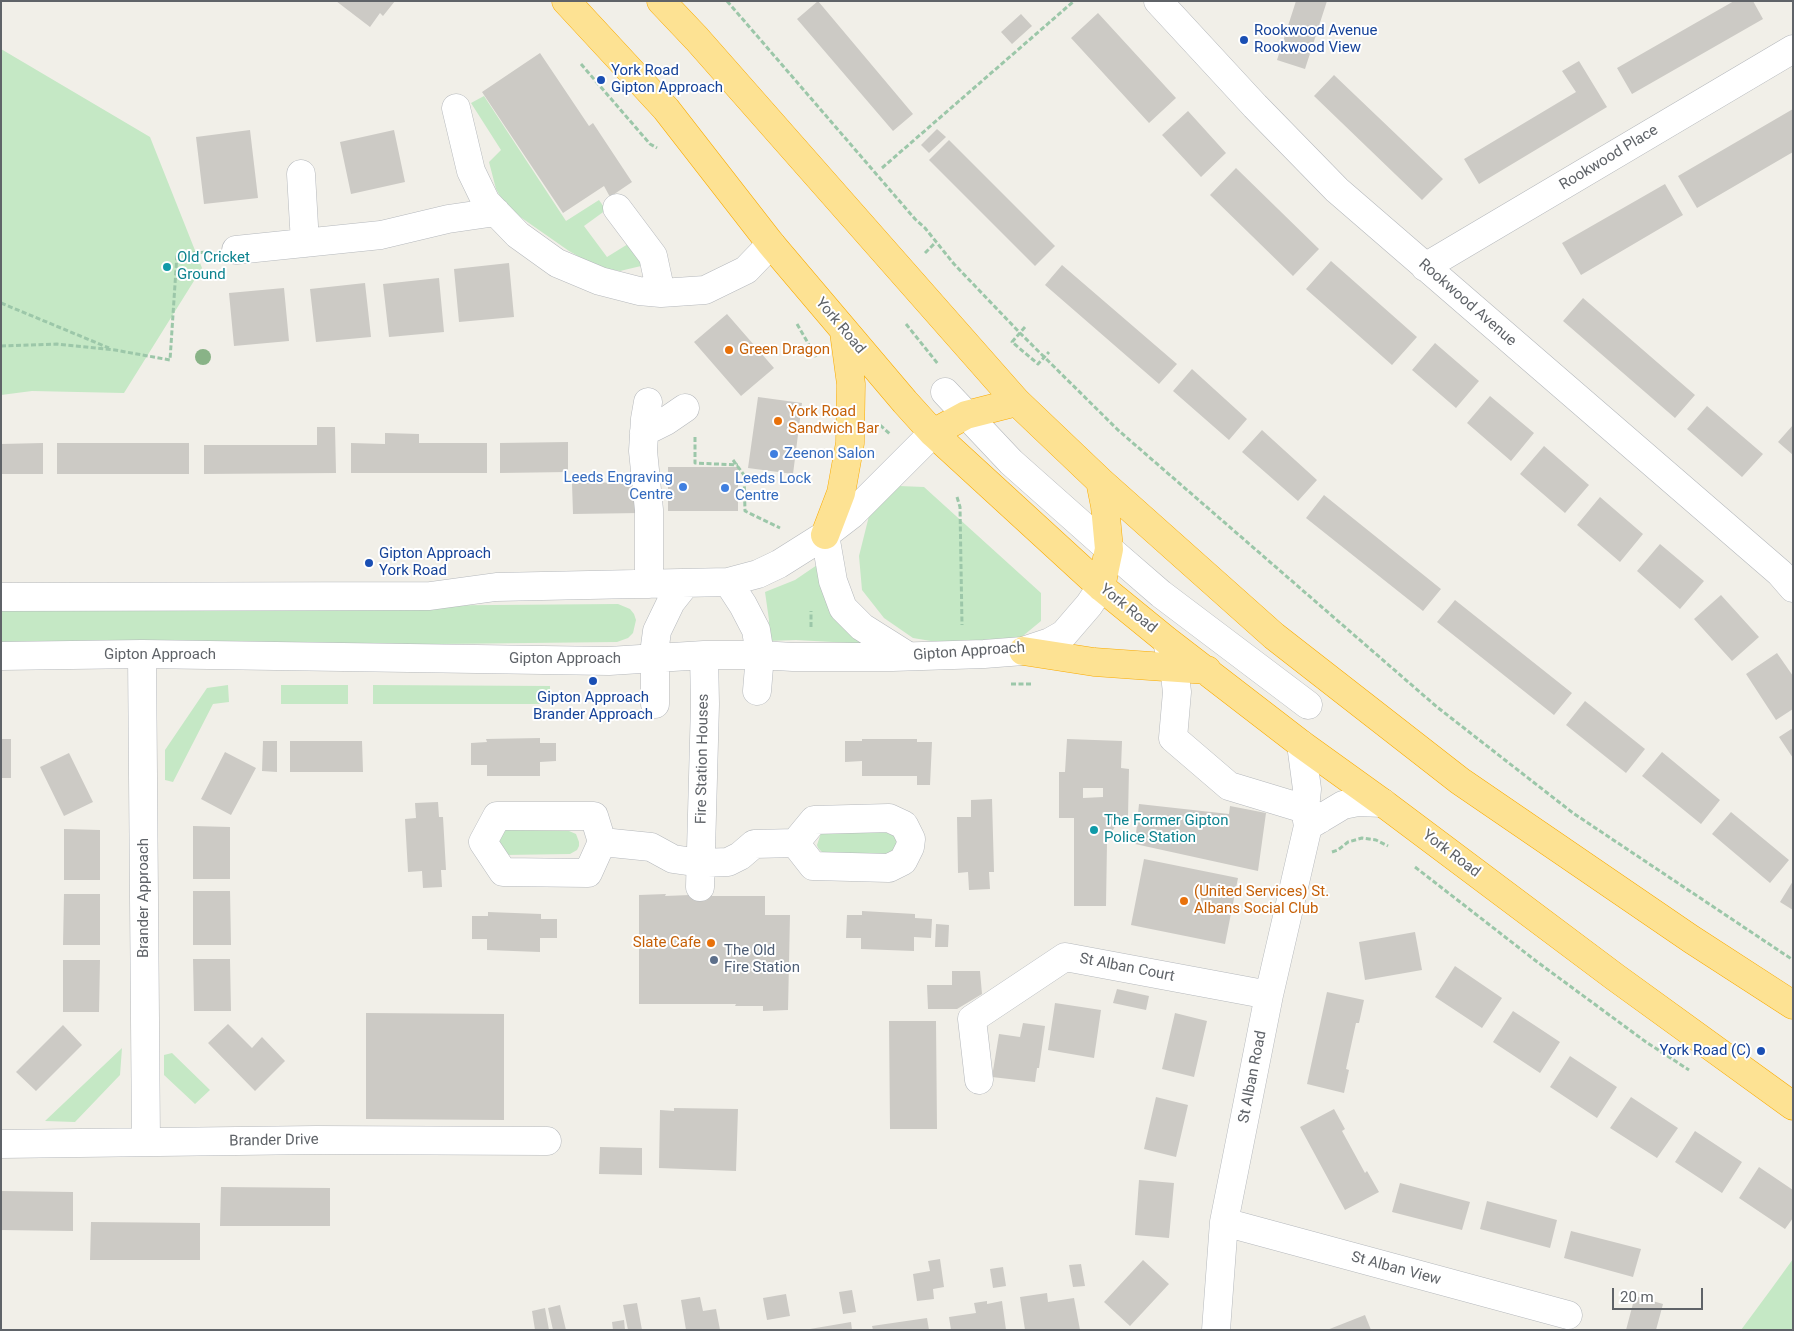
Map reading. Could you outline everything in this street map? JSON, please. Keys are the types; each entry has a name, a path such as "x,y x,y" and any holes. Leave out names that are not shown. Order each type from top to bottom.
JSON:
{"highway":[{"name":"York Road","path":"566,1 666,109 771,244 905,402 933,432 1100,587 1301,744 1615,977 1793,1106"},
{"path":"661,1 904,272 1017,402 1100,481 1274,636 1460,781 1691,939 1793,1004"},
{"path":"825,535 842,494 850,443 851,384 844,332"},
{"path":"933,432 966,415 1017,402"},
{"path":"1100,481 1105,506 1109,549 1100,587"},
{"path":"1023,651 1094,662 1207,670"}],"street":[{"name":"Rookwood Avenue","path":"1158,1 1255,106 1337,190 1425,267 1788,573"},
{"name":"Rookwood Place","path":"1425,267 1793,49"},
{"path":"456,108 471,172 486,202 518,235 557,263 600,280 639,291 661,293 705,290 746,270 771,244"},
{"path":"301,174 305,243"},
{"path":"617,208 653,256 661,293"},
{"path":"236,250 381,235 448,219 496,212"},
{"path":"944,381 966,415 1012,462 1109,549 1161,594 1308,705"},
{"path":"648,402 643,451 649,510 649,584"},
{"path":"644,432 677,413"},
{"path":"1,597 430,596 496,587 728,582 758,574 779,564 825,535 865,502 933,432"},
{"path":"825,535 833,581 843,608 862,627 908,656"},
{"path":"728,582 743,604 756,630 760,655 757,691"},
{"path":"655,704 657,631 671,602 686,583"},
{"name":"Gipton Approach","path":"1,656 142,654 608,661 704,655 793,657 908,656 1023,651 1050,642 1064,634 1089,605 1100,587"},
{"path":"1166,640 1174,667 1177,692 1173,738 1229,786 1309,826 1343,805 1358,802 1383,803"},
{"name":"Brander Approach","path":"142,654 146,1142"},
{"name":"Fire Station Houses","path":"701,875 705,704 704,655"},
{"name":"St Alban Road","path":"1216,1330 1224,1222 1269,995 1309,826 1307,789 1301,744"},
{"path":"602,842 651,847 701,875 740,856 754,844 795,844"},
{"name":"St Alban Court","path":"979,1080 972,1020 1065,957 1269,995"},
{"name":"Brander Drive","path":"1,1144 316,1140 547,1141"},
{"name":"St Alban View","path":"1224,1222 1568,1315"}],"path":[{"path":"727,1 915,219 925,228 954,264 1020,333 1118,430 1437,707 1573,813 1793,960"},
{"path":"882,168 1074,1"},
{"path":"580,63 650,144"},
{"path":"904,272 936,242"},
{"path":"1,346 57,344 115,350 170,360 177,254 236,250"},
{"path":"1,303 115,350"},
{"path":"906,324 944,381"},
{"path":"1025,327 1012,342 1038,364 1049,352"},
{"path":"875,433 905,402"},
{"path":"677,413 680,427 695,427 695,463 738,465"},
{"path":"733,460 744,475 745,511 786,531"},
{"path":"810,630 811,609"},
{"path":"1006,684 1042,685"},
{"path":"1309,826 1327,853 1338,850 1348,842 1362,838 1376,840 1391,848"},
{"path":"1414,866 1536,961 1646,1042 1693,1073"}],"green space":[{"path":"1,49 150,137 202,268 124,393 32,391 1,395"},
{"path":"484,96 566,221 599,200 606,210 584,226 607,257 628,244 643,261 641,266 620,271 597,267 569,251 506,207 496,189 489,162 501,150 471,103"},
{"path":"899,486 924,487 1041,593 1041,621 1018,640 943,643 913,638 884,618 862,590 859,556 869,516"},
{"path":"820,563 870,644 796,640 767,641 769,620 765,592 795,580"},
{"path":"618,604 630,609 636,620 633,633 628,638 617,642 1,649 1,609"},
{"path":"228,685 229,702 213,704 173,782 165,780 165,750 207,688"},
{"path":"281,685 348,685 348,704 281,704"},
{"path":"373,685 550,686 550,704 373,704"},
{"path":"506,830 569,831 576,834 579,846 577,850 570,854 505,855 497,842 502,832"},
{"path":"892,832 897,839 897,848 887,855 824,854 817,845 821,833"},
{"path":"122,1048 120,1075 75,1122 45,1121"},
{"path":"172,1053 210,1090 195,1104 164,1075 164,1055"},
{"path":"1793,1259 1793,1330 1741,1330 1772,1288"}],"building":[{"path":"336,1 395,1 383,16 380,13 370,27"},
{"path":"818,1 913,114 893,131 797,19"},
{"path":"1296,1 1327,1 1305,69 1277,60"},
{"path":"1734,1 1753,1 1763,19 1632,94 1617,68"},
{"path":"1098,13 1176,98 1149,123 1071,38"},
{"path":"1021,14 1032,26 1012,44 1001,32"},
{"path":"540,53 589,126 593,123 632,182 610,197 604,186 563,213 482,92"},
{"path":"1579,61 1607,107 1479,184 1464,159 1576,92 1562,71"},
{"path":"1334,75 1443,179 1422,200 1314,96"},
{"path":"1793,109 1793,152 1697,208 1678,176"},
{"path":"1188,111 1226,153 1201,177 1162,135"},
{"path":"937,129 946,137 929,153 921,145"},
{"path":"250,130 258,198 204,204 196,137"},
{"path":"394,130 405,182 351,194 340,142"},
{"path":"949,140 1055,246 1035,266 929,160"},
{"path":"1236,168 1319,249 1293,276 1210,195"},
{"path":"1665,184 1683,215 1581,275 1562,243"},
{"path":"1331,261 1417,337 1392,365 1306,289"},
{"path":"509,263 514,317 459,322 454,269"},
{"path":"1062,265 1177,364 1159,384 1045,285"},
{"path":"439,278 444,332 389,337 383,284"},
{"path":"365,283 371,337 316,342 310,289"},
{"path":"284,288 289,341 234,346 229,293"},
{"path":"1583,298 1695,395 1675,418 1563,321"},
{"path":"727,314 774,368 741,396 694,342"},
{"path":"1435,343 1479,381 1456,408 1412,370"},
{"path":"1192,369 1247,419 1229,440 1173,391"},
{"path":"1490,396 1534,433 1511,461 1467,423"},
{"path":"758,397 802,403 793,474 748,468"},
{"path":"1707,406 1763,454 1742,477 1687,429"},
{"path":"1793,425 1793,455 1778,442"},
{"path":"317,427 335,427 336,473 204,474 204,445 317,445"},
{"path":"1262,430 1317,480 1298,501 1242,452"},
{"path":"385,433 419,434 419,443 487,443 487,473 351,473 351,443 385,444"},
{"path":"568,442 568,472 500,473 500,443"},
{"path":"43,443 43,474 1,474 1,444"},
{"path":"57,443 189,443 189,474 57,474"},
{"path":"1544,446 1589,485 1565,513 1520,474"},
{"path":"668,467 738,467 738,511 668,511"},
{"path":"639,482 640,513 573,514 572,483"},
{"path":"1324,495 1441,589 1423,611 1306,518"},
{"path":"1600,497 1643,534 1620,562 1577,525"},
{"path":"1660,544 1704,581 1680,609 1637,571"},
{"path":"1721,595 1759,637 1732,661 1694,619"},
{"path":"1455,600 1572,693 1554,715 1437,622"},
{"path":"1777,653 1793,676 1793,709 1776,720 1746,674"},
{"path":"1585,701 1645,749 1626,773 1566,725"},
{"path":"1793,728 1793,758 1779,737"},
{"path":"540,738 540,743 556,743 556,761 540,762 540,776 487,776 487,765 471,765 471,743 487,742 486,739"},
{"path":"1,739 11,739 11,778 1,778"},
{"path":"862,739 917,739 917,742 932,742 930,785 917,785 917,776 862,776 862,761 845,762 845,741 862,741"},
{"name":"The Former Gipton Police Station","path":"1067,739 1122,741 1121,768 1129,769 1128,817 1119,818 1107,842 1106,906 1074,906 1074,818 1059,818 1059,772 1065,772","holes":["1083,788 1103,788 1103,797 1083,798"]},
{"path":"263,741 277,741 277,772 262,771"},
{"path":"290,741 362,741 363,772 290,772"},
{"path":"225,752 256,768 231,815 201,799"},
{"path":"1662,752 1720,800 1701,824 1642,776"},
{"path":"69,753 93,802 64,816 40,767"},
{"path":"992,799 994,872 989,872 990,889 969,890 968,872 958,873 957,817 971,817 971,800"},
{"path":"438,802 439,817 443,817 446,870 441,870 442,887 423,888 422,871 408,872 405,819 416,818 415,803"},
{"path":"1139,804 1229,814 1230,806 1266,813 1258,871 1135,844"},
{"path":"1731,812 1789,860 1770,883 1712,834"},
{"path":"193,826 230,827 230,879 193,879"},
{"path":"64,829 100,830 100,880 64,880"},
{"name":"(United Services) St. Albans Social Club","path":"1144,859 1238,878 1225,944 1131,925"},
{"path":"1793,881 1793,910 1780,902"},
{"name":"The Old Fire Station","path":"711,886 712,896 765,896 765,915 790,915 788,1010 763,1011 763,1006 735,1006 736,1004 639,1004 639,895 690,895"},
{"path":"193,891 230,891 231,945 193,945"},
{"path":"64,894 100,894 100,945 63,945"},
{"path":"862,911 915,914 915,918 932,919 931,938 914,937 914,951 861,949 861,938 846,938 847,915 862,915"},
{"path":"488,912 541,914 541,919 557,919 557,938 540,938 540,952 487,950 487,939 472,939 472,916 488,916"},
{"path":"936,924 949,925 948,947 935,947"},
{"path":"1415,932 1422,970 1365,980 1359,942"},
{"path":"193,959 230,959 231,1011 194,1011"},
{"path":"63,960 100,960 99,1012 63,1012"},
{"path":"1455,966 1502,998 1482,1028 1435,997"},
{"path":"952,971 980,971 982,994 957,1009 928,1009 927,985 952,985"},
{"path":"1117,989 1149,996 1146,1010 1113,1003"},
{"path":"1327,992 1364,1000 1359,1023 1356,1023 1346,1069 1349,1070 1344,1093 1307,1084"},
{"path":"1055,1003 1101,1010 1094,1058 1048,1050"},
{"path":"1513,1011 1560,1042 1540,1073 1493,1042"},
{"path":"366,1013 504,1014 504,1120 366,1119"},
{"path":"1175,1013 1207,1021 1194,1077 1162,1069"},
{"path":"889,1021 936,1021 937,1129 890,1129"},
{"path":"1023,1023 1045,1026 1035,1082 992,1077 999,1034 1020,1037"},
{"path":"228,1024 252,1048 262,1037 285,1061 255,1091 208,1043"},
{"path":"63,1025 82,1045 36,1091 16,1072"},
{"path":"1570,1056 1617,1087 1597,1118 1550,1087"},
{"path":"1156,1097 1188,1105 1176,1157 1144,1149"},
{"path":"1631,1097 1678,1128 1657,1158 1610,1128"},
{"path":"674,1108 738,1109 736,1171 659,1168 660,1110 674,1111"},
{"path":"1334,1109 1345,1129 1342,1131 1365,1173 1367,1171 1379,1192 1345,1210 1300,1127"},
{"path":"1695,1131 1742,1162 1722,1193 1675,1162"},
{"path":"600,1147 642,1148 642,1175 599,1174"},
{"path":"1759,1167 1793,1190 1793,1218 1785,1229 1739,1198"},
{"path":"1139,1180 1174,1183 1169,1238 1135,1235"},
{"path":"1400,1183 1470,1202 1462,1230 1392,1212"},
{"path":"221,1187 330,1188 330,1226 220,1226"},
{"path":"1,1191 73,1192 73,1231 1,1230"},
{"path":"1487,1201 1557,1220 1550,1248 1480,1229"},
{"path":"91,1222 200,1223 200,1260 90,1260"},
{"path":"1571,1231 1641,1249 1633,1277 1564,1258"},
{"path":"940,1259 944,1287 933,1289 934,1299 917,1301 913,1274 930,1271 928,1261"},
{"path":"1143,1260 1169,1284 1130,1326 1104,1302"},
{"path":"1081,1264 1085,1286 1073,1287 1069,1265"},
{"path":"1003,1267 1006,1286 993,1288 990,1269"},
{"path":"852,1290 856,1312 843,1314 839,1292"},
{"path":"1047,1293 1048,1302 1074,1298 1080,1330 1025,1330 1020,1297"},
{"path":"786,1294 790,1316 767,1320 763,1298"},
{"path":"1635,1296 1663,1304 1656,1330 1626,1330"},
{"path":"700,1297 703,1311 716,1309 720,1330 686,1330 681,1300"},
{"path":"987,1301 987,1304 1002,1301 1006,1330 951,1330 949,1317 976,1313 974,1303"},
{"path":"637,1303 642,1330 628,1330 623,1305"},
{"path":"560,1305 566,1330 553,1330 548,1308"},
{"path":"545,1308 549,1330 535,1330 532,1311"},
{"path":"1365,1315 1371,1330 1327,1330"},
{"path":"927,1318 929,1330 873,1330 872,1326"},
{"path":"624,1320 625,1330 613,1330 612,1322"},
{"path":"851,1322 852,1330 810,1330 810,1329"}],"place":[{"name":"Rookwood Avenue Rookwood View","path":"1244,40"},
{"name":"York Road Gipton Approach","path":"601,80"},
{"name":"Old Cricket Ground","path":"167,267"},
{"name":"Green Dragon","path":"729,350"},
{"name":"York Road Sandwich Bar","path":"778,421"},
{"name":"Zeenon Salon","path":"774,454"},
{"name":"Leeds Engraving Centre","path":"683,487"},
{"name":"Leeds Lock Centre","path":"725,488"},
{"name":"Gipton Approach York Road","path":"369,563"},
{"name":"Gipton Approach Brander Approach","path":"593,681"},
{"name":"The Former Gipton Police Station","path":"1094,830"},
{"name":"(United Services) St. Albans Social Club","path":"1184,901"},
{"name":"Slate Cafe","path":"711,943"},
{"name":"The Old Fire Station","path":"714,960"},
{"name":"York Road (C)","path":"1761,1051"}]}
